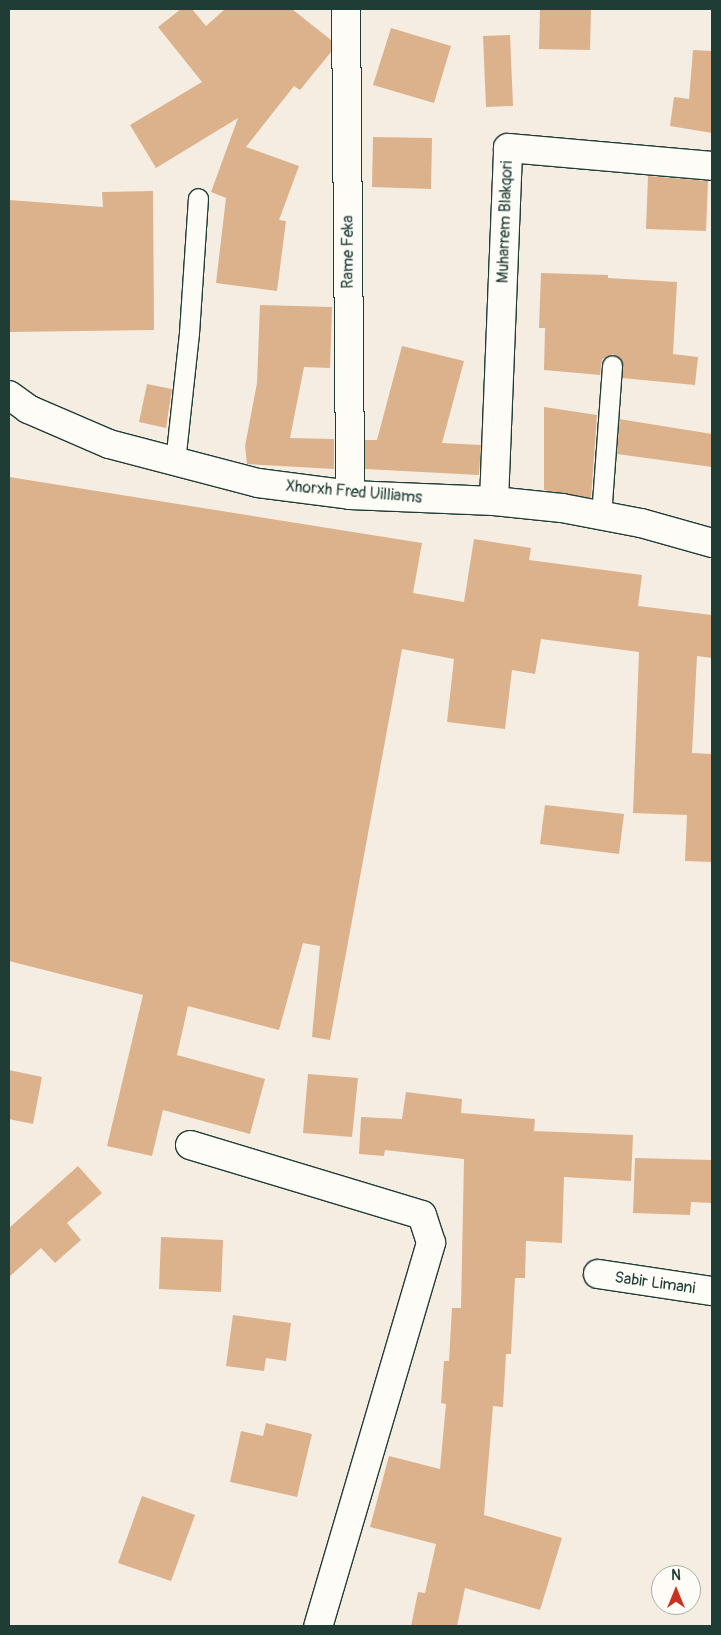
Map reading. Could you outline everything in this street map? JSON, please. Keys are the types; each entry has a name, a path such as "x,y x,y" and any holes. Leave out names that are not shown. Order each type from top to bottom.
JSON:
{"street":[{"name":"Rame Feka","path":"346,9 350,495"},
{"name":"Muharrem Blakqori","path":"494,501 508,148 712,166"},
{"name":"Xhorxh Fred Uilliams","path":"9,395 28,409 109,444 258,483 350,495 494,501 641,523 712,544"},
{"path":"190,1145 422,1215 431,1243 318,1626"},
{"name":"Sabir Limani","path":"598,1274 712,1291"}],"lane":[{"path":"175,462 190,333 198,198"},
{"path":"601,516 612,365"}],"building":[{"path":"181,9 192,9 206,26 225,9 292,9 331,40 331,52 300,90 294,86 246,147 299,166 279,220 286,221 277,291 216,283 226,198 211,192 238,118 156,168 130,125 202,82 158,27"},
{"path":"540,9 591,9 590,50 539,49"},
{"path":"391,28 451,46 434,103 373,85"},
{"path":"510,35 513,106 486,107 483,36"},
{"path":"693,50 712,51 712,133 670,126 674,97 689,99"},
{"path":"373,137 432,138 431,189 372,187"},
{"path":"648,176 708,181 706,231 646,229"},
{"path":"153,191 154,330 9,332 9,200 103,207 102,192"},
{"path":"541,273 608,275 608,278 677,282 673,354 698,357 695,385 622,378 622,361 613,354 602,359 600,375 544,370 545,328 539,328"},
{"path":"260,305 332,307 330,368 304,367 290,438 334,439 334,469 247,464 245,446 257,383"},
{"path":"402,346 464,361 442,443 481,445 479,475 365,469 365,440 377,440"},
{"path":"147,384 172,389 166,428 139,422"},
{"path":"544,407 597,415 591,498 544,490"},
{"path":"619,419 712,434 712,467 617,454"},
{"path":"9,477 422,543 413,593 464,602 474,539 531,548 529,560 642,575 638,606 712,615 712,658 697,656 692,753 712,754 712,862 685,861 687,815 633,813 639,652 541,639 535,674 512,670 505,729 447,722 454,659 402,649 330,1040 312,1037 320,946 303,943 279,1030 188,1006 177,1055 265,1079 250,1134 163,1110 152,1156 107,1146 143,995 9,961"},
{"path":"545,805 624,814 619,854 540,844"},
{"path":"9,1070 42,1077 33,1124 9,1119"},
{"path":"308,1074 358,1078 352,1137 303,1133"},
{"path":"406,1092 462,1099 461,1113 535,1119 534,1131 633,1135 631,1181 564,1177 562,1243 526,1241 525,1278 515,1278 511,1354 506,1354 503,1407 493,1406 484,1515 562,1538 540,1610 465,1588 457,1626 411,1626 418,1592 425,1593 436,1544 370,1527 389,1456 440,1469 446,1404 441,1403 444,1361 449,1361 452,1308 461,1308 464,1159 385,1150 384,1156 359,1154 361,1117 402,1119"},
{"path":"635,1158 712,1160 712,1203 691,1202 690,1215 633,1213"},
{"path":"78,1166 102,1193 67,1223 81,1240 55,1263 41,1248 9,1277 9,1228"},
{"path":"161,1237 223,1240 221,1292 159,1289"},
{"path":"233,1315 291,1323 286,1361 266,1358 264,1371 226,1366"},
{"path":"266,1423 312,1434 297,1497 230,1482 241,1431 263,1436"},
{"path":"142,1496 195,1515 171,1581 118,1563"}]}
